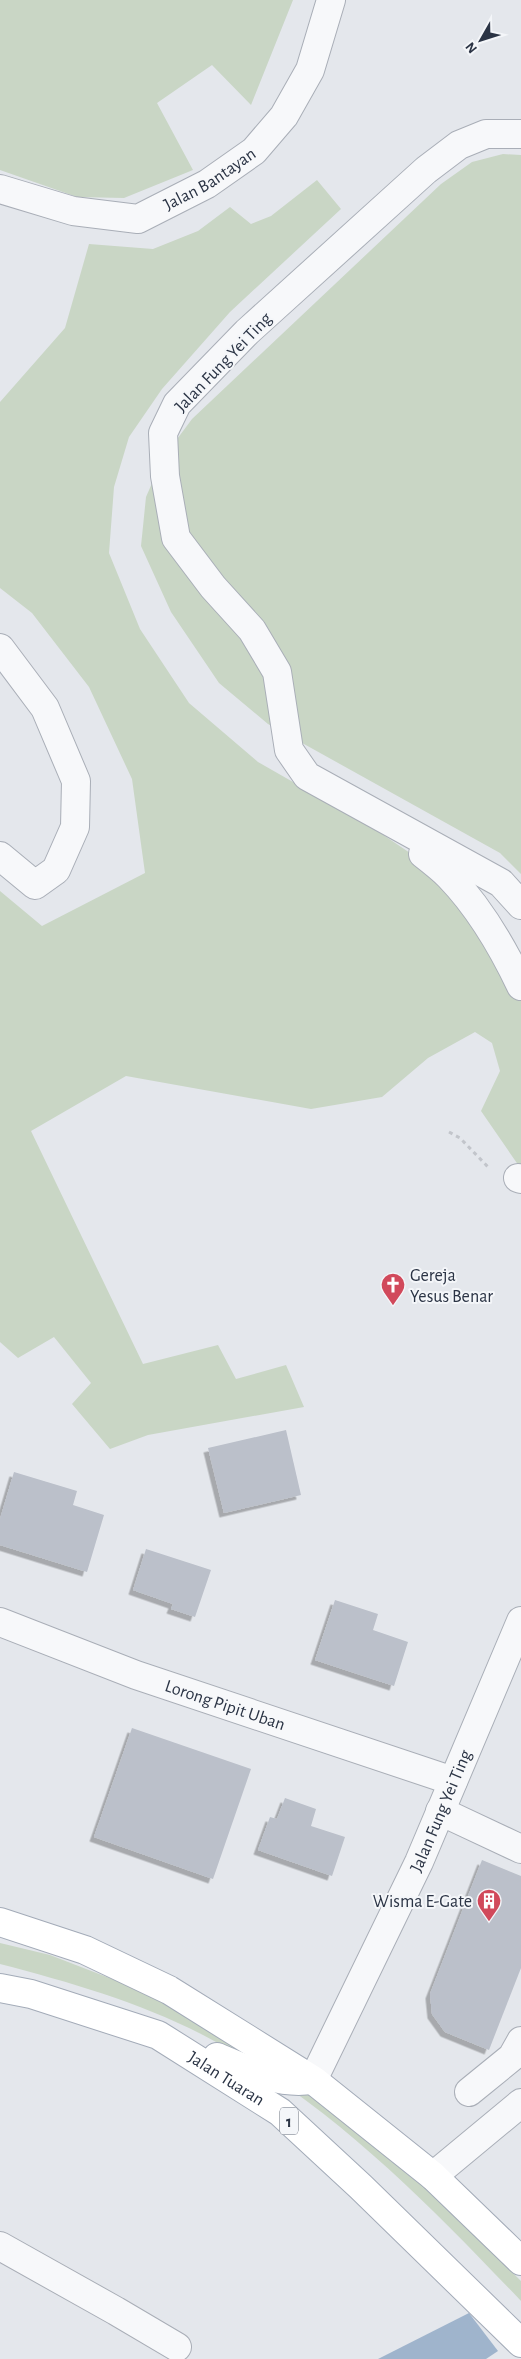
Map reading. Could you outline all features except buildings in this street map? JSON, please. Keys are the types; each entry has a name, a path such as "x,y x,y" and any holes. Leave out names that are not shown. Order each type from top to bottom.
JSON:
{"main road":[{"path":"0,1922 85,1950 169,1990 313,2080 433,2176 520,2257"},
{"name":"Jalan Tuaran","path":"0,1988 31,1994 158,2035 280,2112 521,2343"},
{"path":"158,2035 264,2076 294,2083 313,2080"}],"street":[{"name":"Jalan Bantayan","path":"0,189 73,211 138,218 207,184 254,150 284,116 310,70 330,0"},
{"name":"Jalan Fung Yei Ting","path":"521,134 486,134 459,145 426,170 248,332 177,404 163,433 165,476 176,538 213,587 252,630 277,672 289,750 307,776 501,883 521,905"},
{"path":"0,648 45,708 76,781 75,827 56,870 35,884 0,856"},
{"name":"Jalan Fung Yei Ting","path":"382,818 449,876 478,912 520,982"},
{"name":"Jalan Fung Yei Ting","path":"313,2080 419,1862 521,1621"},
{"name":"Lorong Pipit Uban","path":"0,1622 145,1678 453,1781"},
{"path":"440,1812 521,1849"},
{"path":"469,2092 512,2057 521,2041"},
{"path":"433,2176 521,2103"},
{"path":"0,2246 116,2310 177,2347"}],"green space":[{"path":"0,0 293,0 251,105 212,65 157,103 193,170 124,198 77,197 0,170"},
{"path":"503,154 521,155 521,874 500,853 268,724 219,683 171,612 141,546 146,497 163,458 192,419 441,184 472,162"},
{"path":"317,180 341,209 230,312 162,389 129,437 114,487 109,553 140,629 189,703 258,762 370,826 456,884 521,978 521,1169 481,1111 500,1071 492,1043 475,1032 428,1058 382,1097 311,1109 126,1076 31,1131 143,1364 218,1345 236,1379 286,1365 304,1407 148,1435 110,1449 72,1404 91,1383 54,1337 18,1358 0,1342 0,891 42,926 145,873 132,779 89,687 32,613 0,588 0,402 65,328 89,244 153,249 198,231 230,207 251,224 271,216"},
{"path":"0,1943 50,1955 143,1991 211,2023 386,2151 521,2281 521,2301 412,2190 333,2121 291,2090 248,2061 179,2023 129,2003 78,1986 0,1964"}],"water":[{"path":"469,2313 498,2351 486,2359 378,2359"}],"place":[{"name":"Gereja Yesus Benar","path":"393,1306"},
{"name":"Wisma E-Gate","path":"489,1922"}]}
